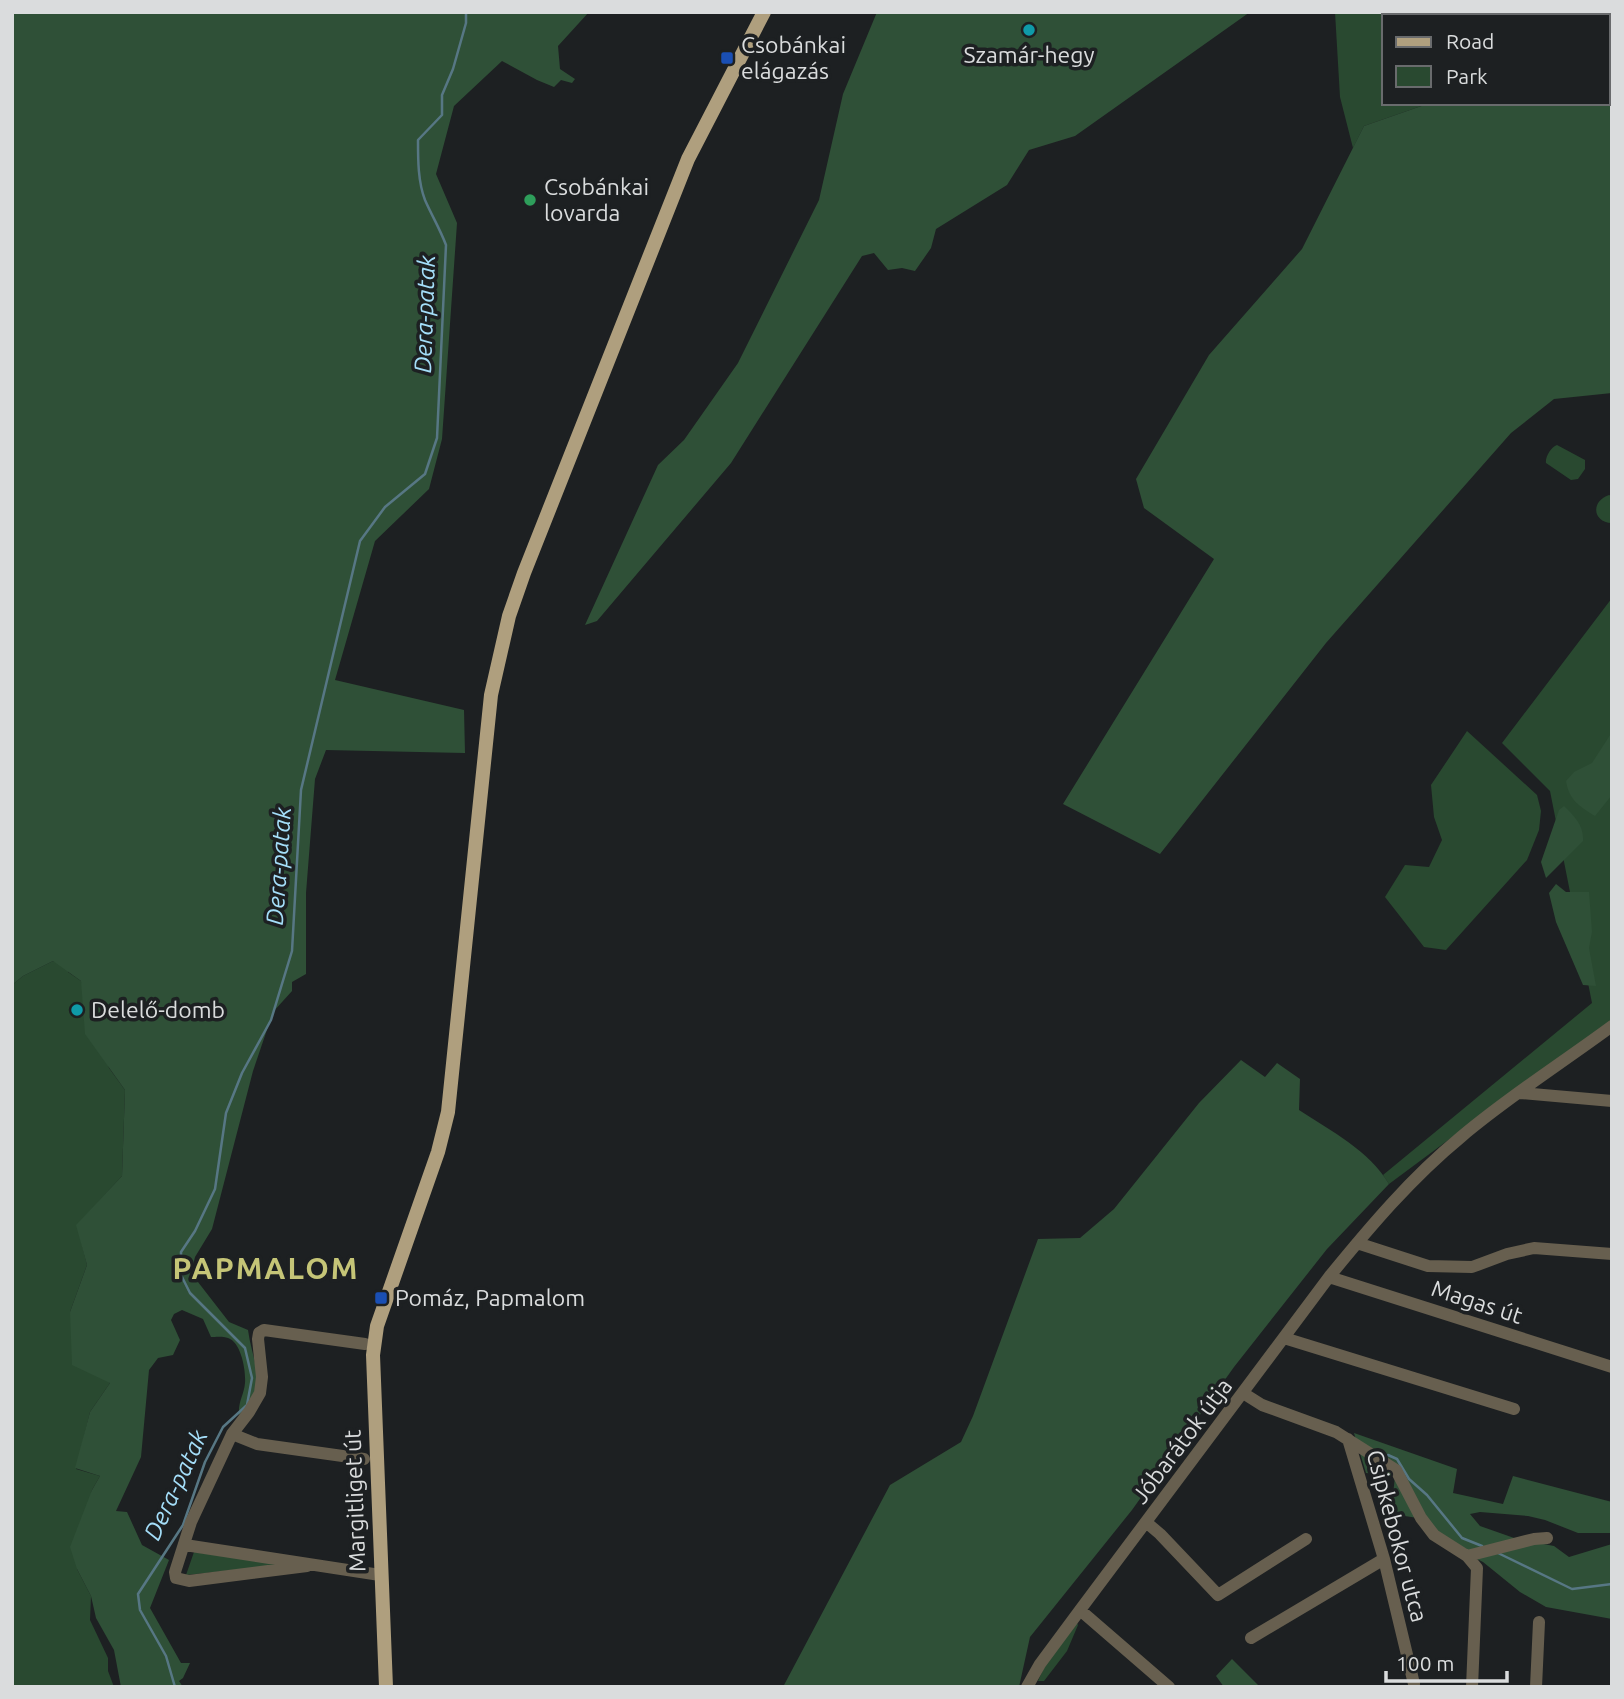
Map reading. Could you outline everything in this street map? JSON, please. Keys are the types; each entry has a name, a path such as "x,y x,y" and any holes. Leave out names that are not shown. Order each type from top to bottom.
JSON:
{"main road":[{"name":"Margitliget út","path":"386,1687 373,1355 381,1315 438,1152 448,1112 491,695 509,616 529,560 688,159 764,12"}],"street":[{"name":"Jóbarátok útja","path":"1027,1687 1040,1664 1080,1610 1357,1242 1405,1189 1460,1137 1612,1026"},
{"path":"1520,1093 1612,1101"},
{"path":"1357,1242 1428,1266 1472,1267 1507,1254 1534,1248 1612,1254"},
{"name":"Magas út","path":"1329,1277 1612,1367"},
{"path":"307,1566 189,1581 176,1578 175,1572 191,1522 232,1434 260,1393 262,1377 259,1333 264,1330 365,1344"},
{"path":"1284,1338 1514,1409"},
{"path":"1243,1393 1262,1405 1336,1432 1396,1469 1421,1518 1434,1535 1467,1556 1477,1568 1472,1687"},
{"path":"232,1434 257,1444 364,1460"},
{"name":"Csipkebokor utca","path":"1348,1440 1384,1559 1415,1684"},
{"path":"1147,1523 1218,1595 1306,1539"},
{"path":"1467,1556 1547,1538"},
{"path":"185,1545 307,1566 380,1575"},
{"path":"1251,1638 1384,1559"},
{"path":"1080,1610 1169,1687"},
{"path":"1536,1687 1539,1622"}],"green space":[{"path":"12,12 589,12 558,46 560,69 575,79 572,83 561,80 554,87 502,61 454,106 436,174 457,223 442,439 429,489 375,541 335,680 464,710 465,753 326,750 315,779 306,893 306,974 292,982 292,991 273,1012 253,1071 212,1229 195,1257 191,1273 229,1322 248,1330 257,1385 249,1405 239,1415 245,1377 242,1357 236,1345 228,1338 211,1337 203,1319 182,1310 174,1314 171,1320 180,1340 173,1355 158,1358 149,1370 141,1457 116,1511 127,1512 142,1545 169,1560 150,1608 181,1663 190,1663 179,1681 183,1687 121,1687 114,1650 96,1618 91,1596 77,1569 70,1547 100,1476 75,1468 90,1412 110,1383 72,1365 70,1312 87,1265 76,1225 122,1176 125,1090 85,1034 81,981 53,961 23,976 12,985"},
{"path":"877,12 1250,12 1075,136 1029,150 1007,185 936,229 931,248 915,271 902,268 888,270 874,253 862,256 731,463 597,621 585,625 658,465 684,440 738,363 819,200 843,94"},
{"path":"1335,12 1475,12 1382,14 1382,105 1424,105 1364,126 1353,148 1340,97"},
{"path":"1612,12 1612,393 1554,399 1511,433 1326,643 1160,854 1063,804 1214,559 1144,508 1136,479 1209,355 1302,249 1364,126 1424,105 1610,105 1610,14 1476,14"},
{"path":"1557,445 1585,460 1585,469 1578,479 1571,480 1546,463 1549,452"},
{"path":"1609,495 1612,496 1612,523 1601,519 1596,511 1599,502"},
{"path":"1612,598 1612,1025 1389,1184 1383,1175 1592,1003 1550,791 1502,743"},
{"path":"1467,731 1537,795 1541,811 1539,830 1527,860 1446,950 1424,947 1385,897 1405,865 1429,867 1442,840 1434,817 1431,785"},
{"path":"1612,732 1612,795 1595,816 1576,802 1566,781 1574,772 1592,763"},
{"path":"1564,806 1580,826 1583,841 1546,878 1541,862 1559,810"},
{"path":"1556,884 1566,892 1589,892 1592,932 1589,948 1596,986 1583,985 1556,922 1549,893"},
{"path":"53,961 70,968 68,972 81,981 109,1068 125,1090 122,1176 77,1225 87,1265 70,1312 110,1383 90,1412 76,1469 100,1476 92,1490 77,1569 91,1596 90,1620 108,1658 108,1671 114,1687 12,1687 12,985 23,976"},
{"path":"1241,1060 1265,1077 1277,1063 1300,1079 1299,1110 1360,1151 1389,1184 1327,1249 1234,1367 1132,1510 1030,1637 1019,1687 783,1687 890,1485 961,1442 1038,1239 1080,1238 1114,1209 1199,1103"},
{"path":"1354,1433 1457,1469 1453,1493 1503,1504 1513,1476 1612,1502 1612,1533 1578,1533 1528,1516 1480,1512 1470,1514 1480,1526 1517,1539 1554,1546 1569,1557 1612,1544 1612,1619 1546,1607 1520,1592 1483,1562 1439,1540 1418,1518 1391,1514 1395,1476 1366,1473"},
{"path":"194,1552 284,1565 186,1575"},
{"path":"1077,1623 1067,1651 1044,1681 1038,1681 1047,1661"},
{"path":"1232,1659 1260,1687 1224,1687 1216,1676"}],"waterway":[{"name":"Dera-patak","path":"175,1687 166,1656 140,1610 138,1594 183,1525 205,1462 223,1427 247,1405 252,1378 245,1348 190,1293 181,1275 181,1252 195,1231 215,1189 226,1113 242,1073 271,1020 292,951 301,790 360,541 385,507 425,474 437,438 446,245 423,193 418,140 442,115 442,95 453,69 466,23 466,12"},
{"path":"1388,1455 1397,1459 1409,1479 1427,1495 1462,1538 1482,1546"},
{"path":"1498,1553 1572,1589 1612,1584"}],"place":[{"name":"Szamár-hegy","path":"1029,30"},
{"name":"Csobánkai elágazás","path":"727,58"},
{"name":"Csobánkai lovarda","path":"530,200"},
{"name":"Delelő-domb","path":"77,1010"},
{"name":"Pomáz, Papmalom","path":"381,1298"}],"district":[{"name":"PAPMALOM","path":"266,1269"}]}
